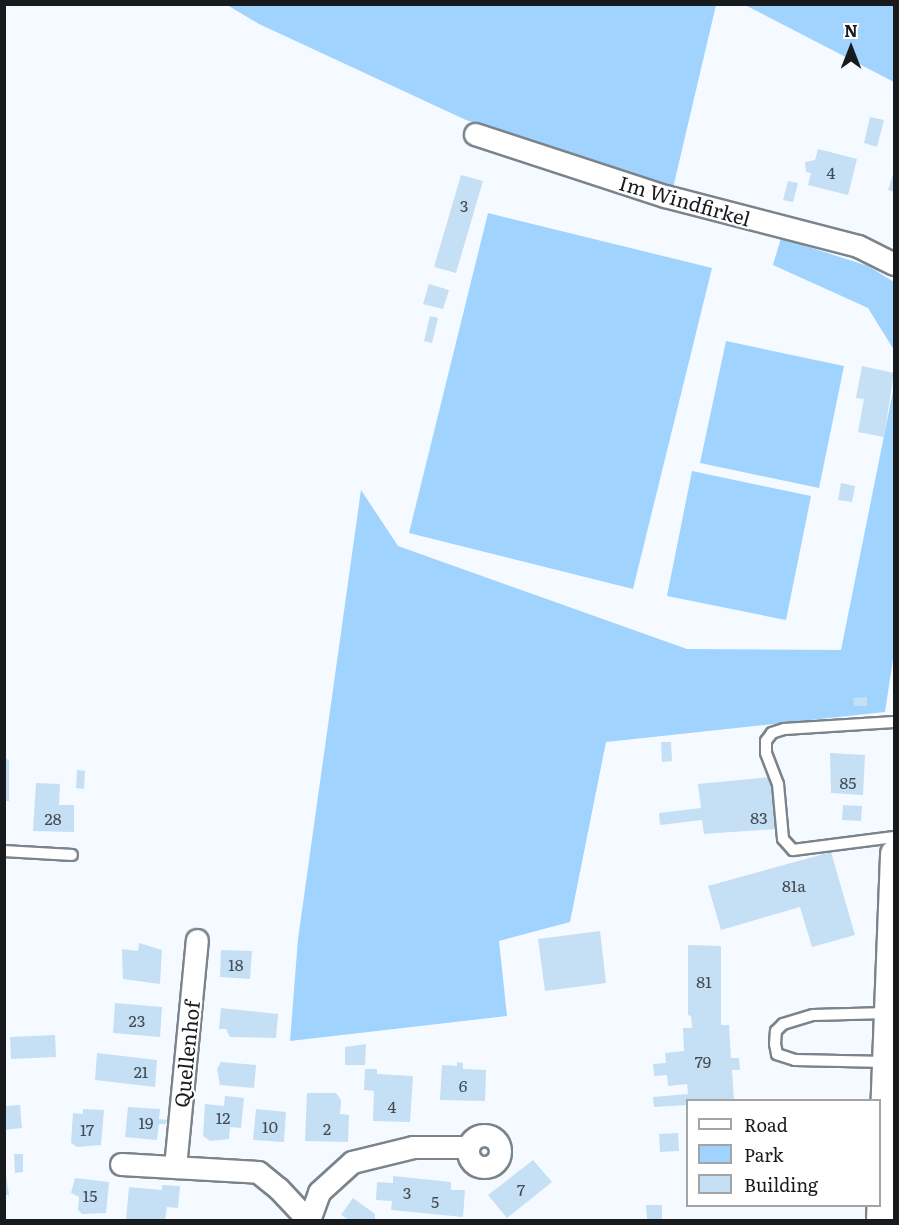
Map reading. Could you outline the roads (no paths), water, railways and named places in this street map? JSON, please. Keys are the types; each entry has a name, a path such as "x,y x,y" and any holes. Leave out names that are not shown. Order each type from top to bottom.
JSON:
{"street":[{"name":"Im Windfirkel","path":"475,134 665,196 858,246 894,264"},
{"path":"881,1194 894,853"},
{"name":"Quellenhof","path":"175,1167 197,940"},
{"path":"121,1164 258,1172 278,1188 309,1221 319,1192 352,1162 405,1148 468,1147"}],"lane":[{"path":"894,723 784,729 772,733 765,741 766,753 778,784 783,839 793,850 894,837"},
{"path":"4,850 72,855"},
{"path":"886,1062 795,1060 777,1054 775,1044 776,1031 783,1024 813,1015 888,1013"}]}
